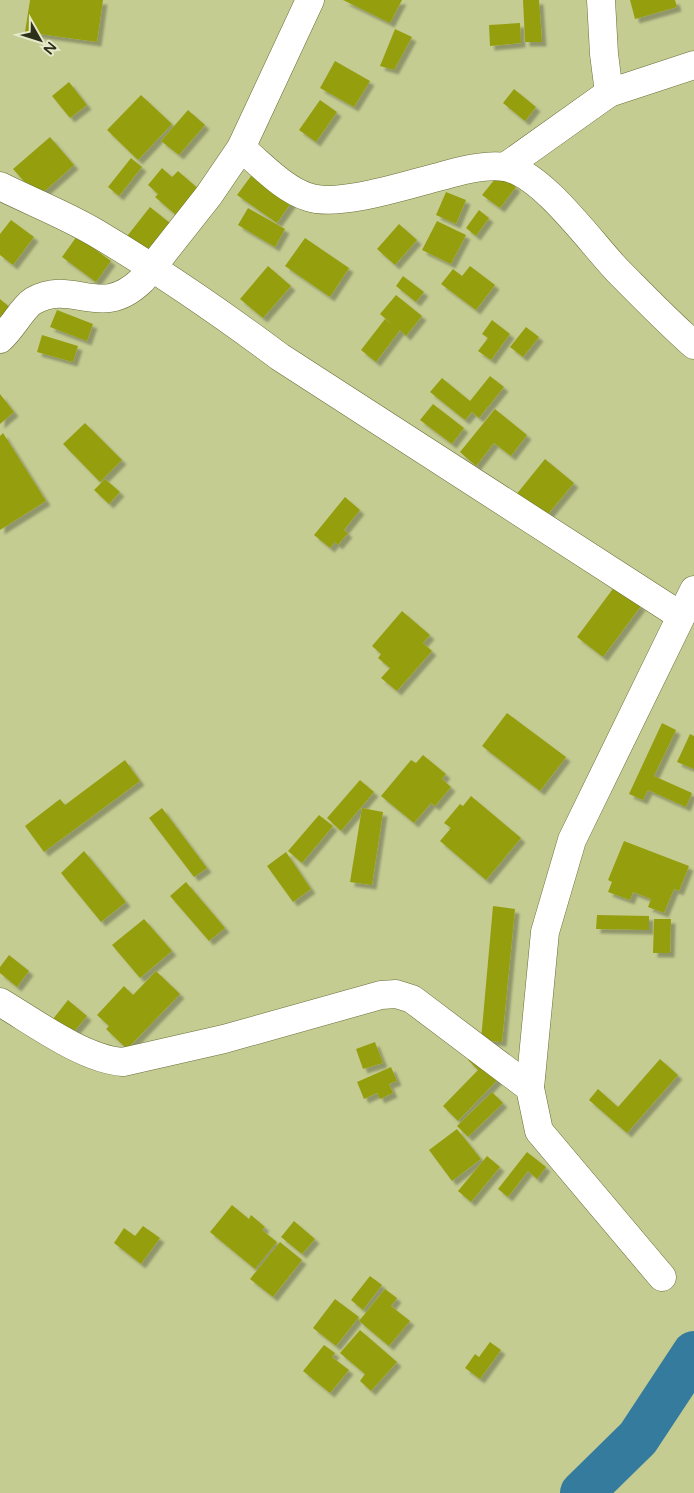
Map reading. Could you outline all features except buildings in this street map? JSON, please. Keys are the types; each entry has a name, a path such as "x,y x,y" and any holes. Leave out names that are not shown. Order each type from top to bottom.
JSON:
{"street":[{"path":"0,338 32,302 51,294 106,300 118,298 130,292 209,195 241,148 310,0"},
{"path":"601,0 604,54 609,93"},
{"path":"505,167 609,93 694,65"},
{"path":"241,148 286,184 308,197 329,200 361,196 468,169 505,167 527,177 546,192 618,270 694,345"},
{"path":"0,186 95,233 151,268 224,316 280,357 681,616"},
{"path":"662,1277 539,1131 530,1088 545,932 572,840 694,590"},
{"path":"0,1002 92,1054 110,1061 123,1062 224,1039 381,995 396,994 412,998 530,1088"}],"waterway":[{"path":"582,1493 638,1438 694,1353"}]}
